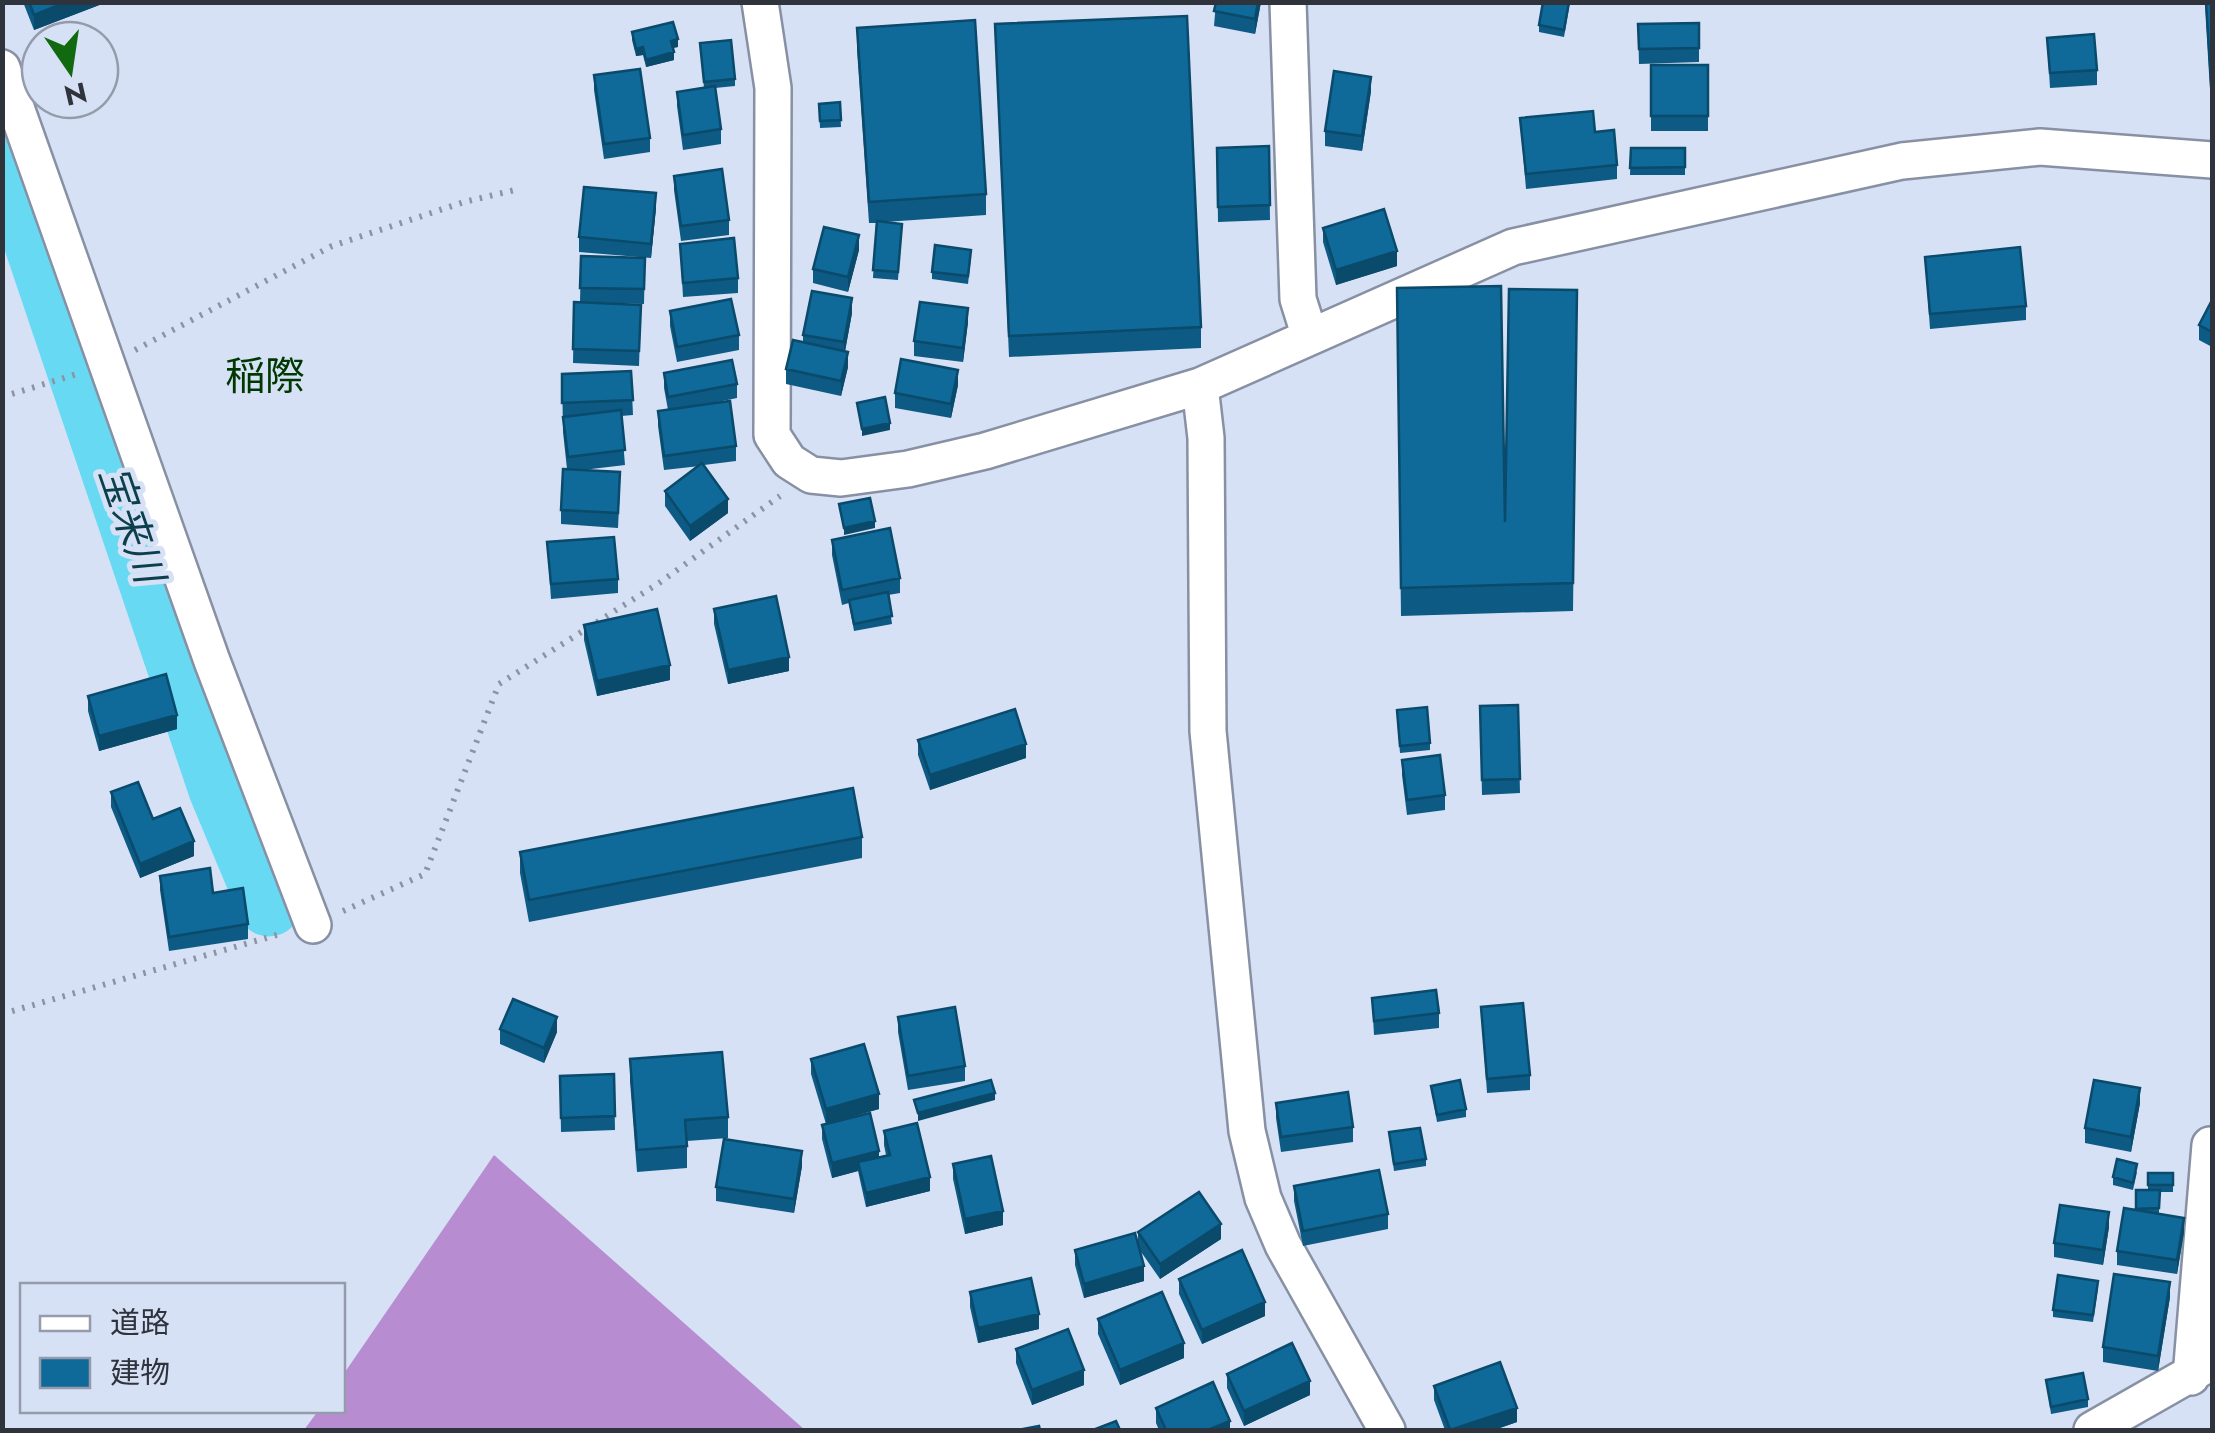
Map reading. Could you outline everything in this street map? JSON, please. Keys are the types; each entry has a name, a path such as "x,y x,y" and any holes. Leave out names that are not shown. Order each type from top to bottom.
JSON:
{"street":[{"path":"760,2 773,88 772,435 789,461 810,474 840,478 928,464 1200,386 1513,247 1902,161 2040,147 2212,160"},
{"path":"1288,2 1298,300 1310,336"},
{"path":"2,68 212,661 314,925"},
{"path":"1200,386 1206,438 1208,731 1247,1131 1263,1198 1283,1245 1387,1430"},
{"path":"2092,1430 2202,1369 2210,1145"}],"path":[{"path":"2,397 109,364 332,246 464,202 519,189"},
{"path":"2,1014 314,925 425,874 498,684 659,583 810,474"}],"shaded area":[{"path":"494,1155 805,1430 304,1430 317,1413 345,1413 345,1372"}],"building":[{"path":"29,2 67,2 34,15"},
{"path":"1216,2 1258,2 1255,19 1214,11"},
{"path":"1543,2 1569,2 1564,30 1539,25"},
{"path":"2206,2 2212,2 2212,86 2211,86"},
{"path":"1187,16 1201,327 1009,336 995,24"},
{"path":"975,20 986,194 869,202 857,28"},
{"path":"673,22 678,39 671,41 674,52 646,60 643,47 636,49 632,32"},
{"path":"1699,23 1699,48 1639,49 1638,24"},
{"path":"2094,34 2097,70 2050,73 2047,38"},
{"path":"731,40 735,79 704,82 700,43"},
{"path":"1651,65 1708,65 1708,116 1651,116"},
{"path":"640,69 650,138 604,144 594,75"},
{"path":"1334,71 1371,77 1362,136 1325,131"},
{"path":"715,86 721,129 683,135 677,92"},
{"path":"840,102 841,120 820,121 819,104"},
{"path":"1593,111 1595,132 1614,130 1617,165 1526,174 1520,118"},
{"path":"1269,146 1270,205 1218,207 1217,148"},
{"path":"1631,148 1685,148 1685,167 1630,168"},
{"path":"722,169 729,220 681,226 674,176"},
{"path":"584,187 656,193 651,244 579,237"},
{"path":"1384,209 1397,251 1336,270 1323,228"},
{"path":"877,221 902,224 898,272 873,270"},
{"path":"824,227 859,235 848,277 813,269"},
{"path":"734,238 738,278 683,283 680,244"},
{"path":"935,245 971,250 968,276 932,272"},
{"path":"2020,247 2026,306 1930,314 1925,257"},
{"path":"581,256 645,258 644,289 580,288"},
{"path":"1501,286 1505,522 1509,289 1577,290 1573,583 1401,588 1397,288"},
{"path":"812,291 852,298 844,342 803,335"},
{"path":"731,299 739,335 677,347 670,311"},
{"path":"2212,300 2212,332 2199,325"},
{"path":"574,302 641,305 639,351 573,349"},
{"path":"920,302 968,308 963,348 914,341"},
{"path":"793,340 848,352 841,381 786,369"},
{"path":"901,359 958,370 951,404 895,393"},
{"path":"732,360 737,384 668,397 664,373"},
{"path":"631,371 633,400 562,403 562,374"},
{"path":"885,397 890,423 862,429 857,403"},
{"path":"730,401 736,446 664,456 658,411"},
{"path":"621,410 625,450 568,457 563,417"},
{"path":"702,463 728,499 690,526 665,491"},
{"path":"563,469 620,472 618,513 561,510"},
{"path":"870,498 875,521 844,528 839,504"},
{"path":"890,528 900,578 842,590 832,540"},
{"path":"614,537 618,579 551,584 547,542"},
{"path":"888,592 892,616 854,624 849,600"},
{"path":"776,596 789,657 728,670 714,609"},
{"path":"657,609 670,665 597,681 584,625"},
{"path":"166,674 177,715 99,736 88,696"},
{"path":"1518,705 1520,779 1482,780 1480,706"},
{"path":"1427,707 1430,743 1400,746 1397,710"},
{"path":"1015,709 1026,744 930,775 918,740"},
{"path":"1440,755 1445,795 1407,800 1402,760"},
{"path":"138,782 153,819 180,808 194,841 140,864 111,792"},
{"path":"853,788 862,837 529,900 520,852"},
{"path":"210,868 213,893 243,888 248,924 169,937 160,876"},
{"path":"1436,990 1439,1013 1374,1021 1372,998"},
{"path":"513,999 557,1017 544,1048 500,1029"},
{"path":"1523,1003 1530,1075 1487,1079 1481,1007"},
{"path":"955,1007 965,1066 908,1076 898,1017"},
{"path":"864,1044 879,1094 826,1109 811,1059"},
{"path":"722,1052 728,1117 685,1120 687,1146 637,1150 630,1059"},
{"path":"614,1074 615,1116 561,1118 560,1076"},
{"path":"991,1080 995,1093 918,1113 914,1100"},
{"path":"1460,1080 1466,1109 1437,1115 1431,1086"},
{"path":"2094,1080 2140,1088 2131,1137 2085,1128"},
{"path":"1348,1092 1353,1127 1281,1137 1276,1103"},
{"path":"870,1113 879,1151 832,1163 822,1125"},
{"path":"917,1123 930,1177 866,1193 858,1162 890,1155 884,1131"},
{"path":"1420,1128 1426,1159 1394,1164 1389,1132"},
{"path":"724,1139 802,1151 794,1199 716,1187"},
{"path":"991,1156 1003,1211 965,1219 953,1164"},
{"path":"2117,1159 2137,1164 2133,1183 2113,1177"},
{"path":"1379,1170 1388,1214 1303,1231 1294,1186"},
{"path":"2148,1173 2173,1173 2173,1185 2148,1185"},
{"path":"2136,1190 2160,1190 2159,1208 2136,1209"},
{"path":"1199,1192 1221,1224 1160,1264 1138,1232"},
{"path":"2060,1205 2109,1212 2103,1250 2054,1243"},
{"path":"2124,1208 2184,1218 2177,1260 2117,1251"},
{"path":"1135,1233 1144,1266 1084,1284 1075,1250"},
{"path":"1242,1250 1265,1302 1202,1330 1179,1279"},
{"path":"2114,1274 2170,1282 2158,1356 2103,1347"},
{"path":"2058,1275 2098,1281 2093,1315 2053,1310"},
{"path":"1031,1278 1039,1314 978,1328 970,1292"},
{"path":"1162,1292 1184,1343 1120,1370 1098,1319"},
{"path":"1068,1329 1084,1370 1032,1390 1016,1349"},
{"path":"1292,1343 1310,1381 1244,1411 1227,1374"},
{"path":"1500,1362 1517,1408 1450,1430 1434,1386"},
{"path":"2083,1373 2088,1399 2051,1407 2046,1380"},
{"path":"1213,1382 1230,1421 1208,1430 1166,1430 1156,1408"},
{"path":"1116,1421 1120,1430 1093,1430"}],"waterway":[{"name":"宝来川","path":"2,141 221,789 269,904"}],"district":[{"name":"稲際","path":"265,376"}]}
